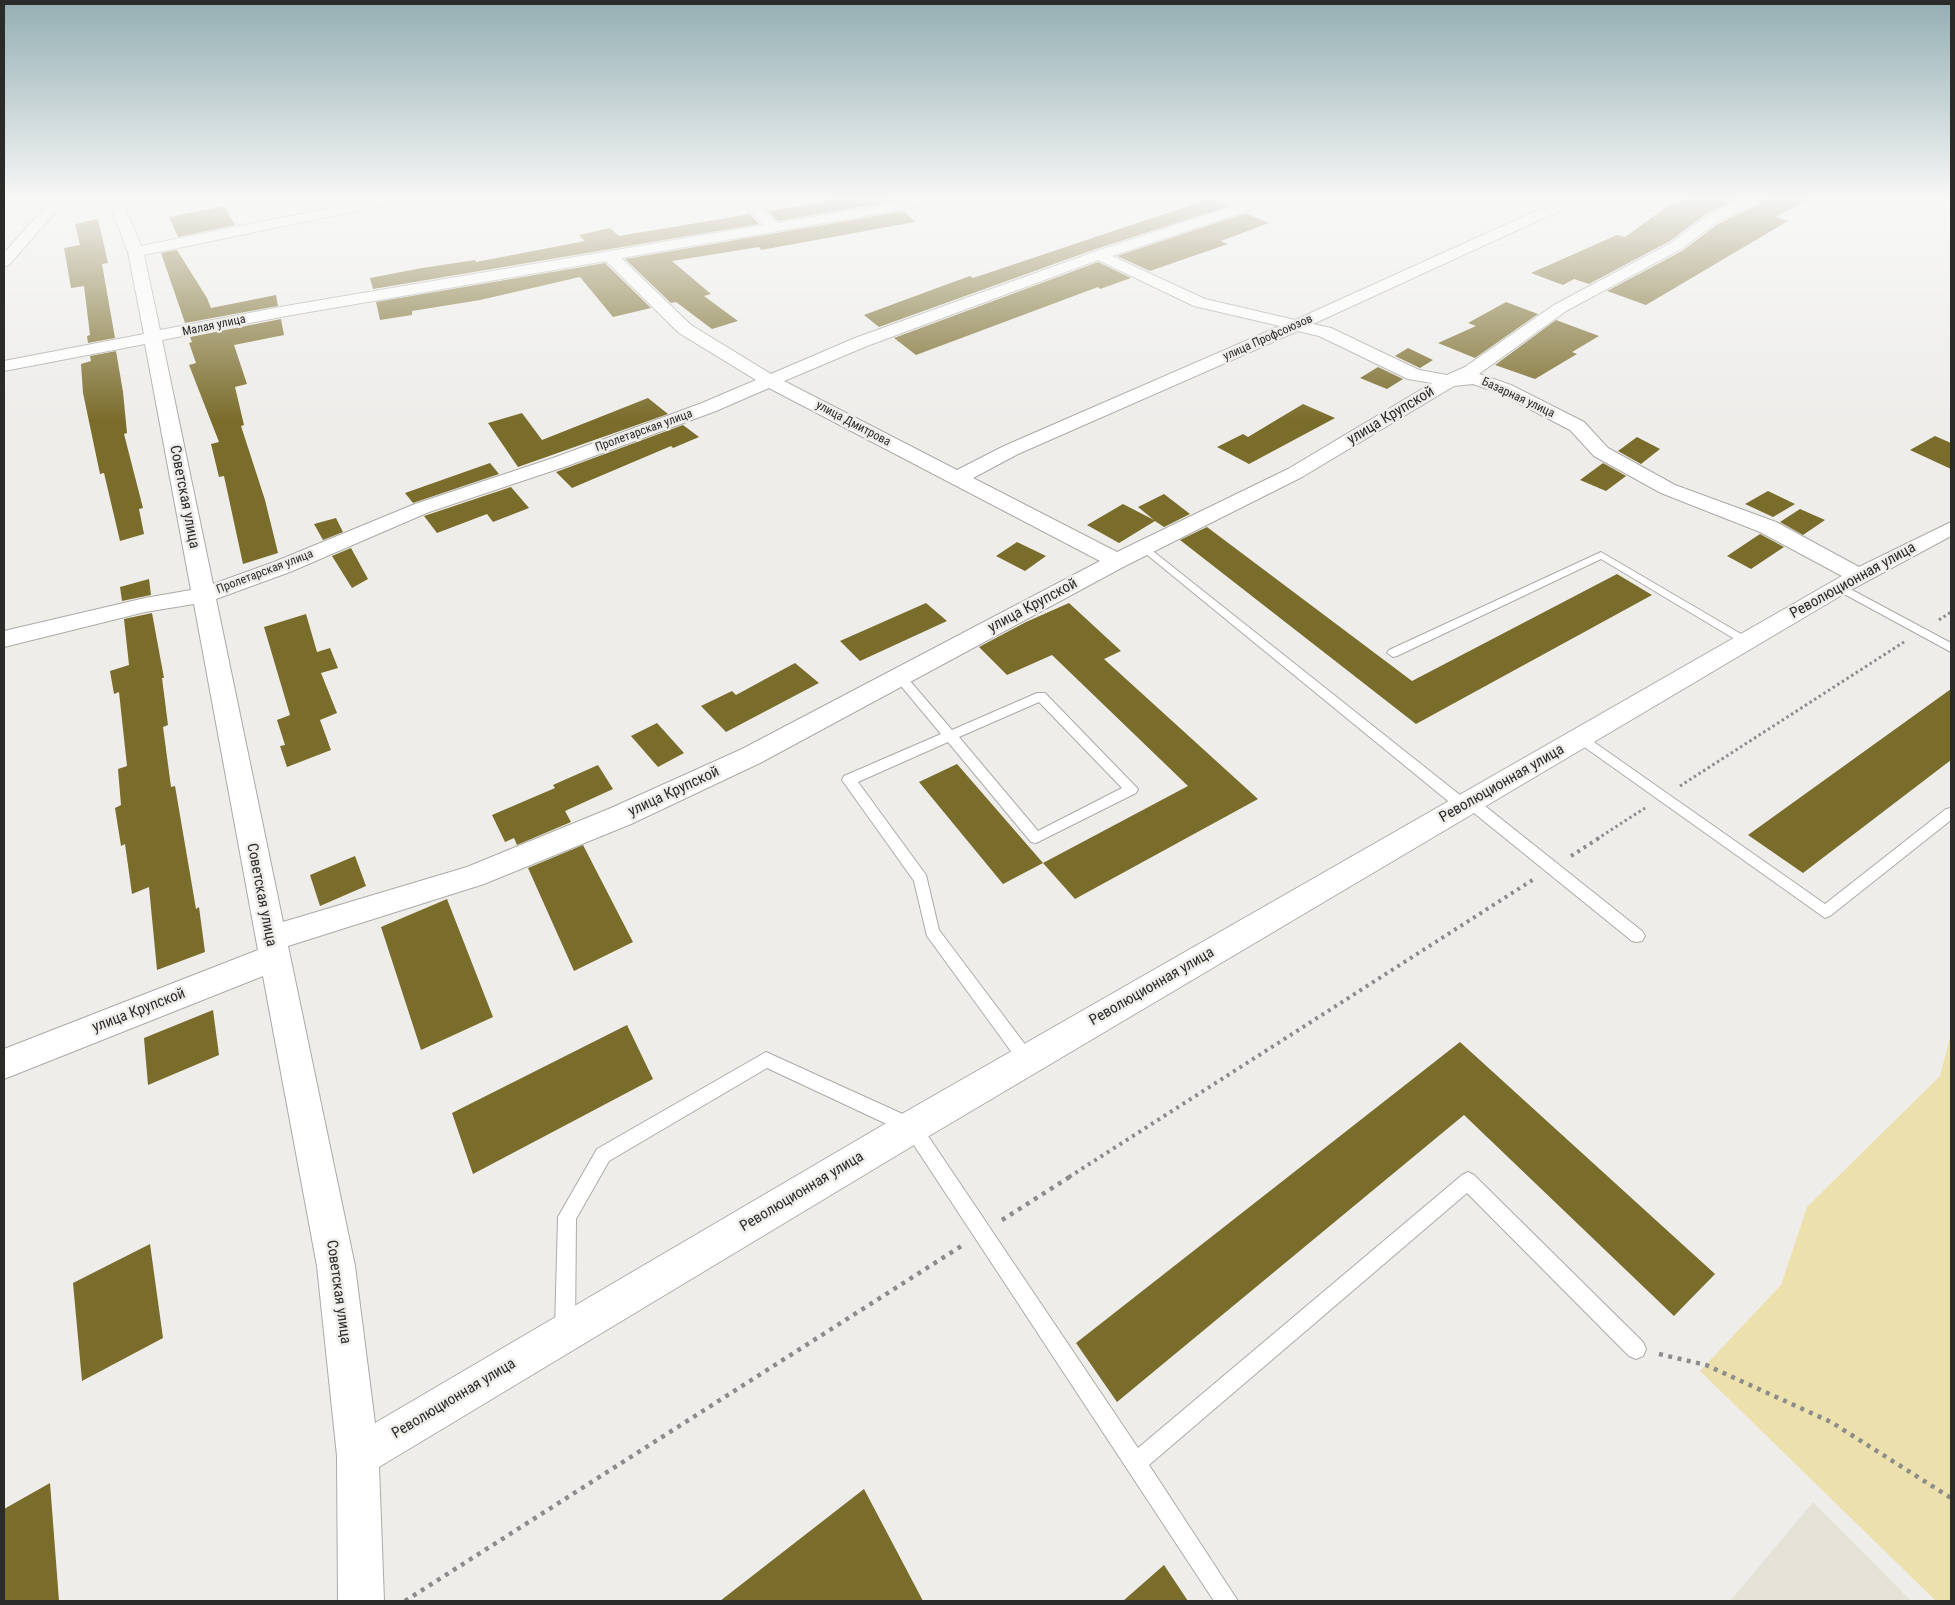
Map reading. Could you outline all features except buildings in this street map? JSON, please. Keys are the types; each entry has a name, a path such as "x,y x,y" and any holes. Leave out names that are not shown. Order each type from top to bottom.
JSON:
{"street":[{"name":"Советская улица","path":"139,271 336,1266 358,1456 362,1601"},
{"name":"Малая улица","path":"4,366 152,339 286,311 522,271"},
{"name":"улица Дмитрова","path":"625,271 685,329 772,382 1117,561"},
{"name":"Пролетарская улица","path":"4,639 145,606 204,595 282,567 422,508 560,462 772,382 861,342 1056,271"},
{"name":"Базарная улица","path":"1132,271 1200,303 1263,316 1295,326 1325,332 1414,375 1449,381 1475,378 1505,389 1577,426 1601,452 1668,489 1768,527 1848,582"},
{"name":"улица Профсоюзов","path":"956,479 1012,450 1416,271"},
{"name":"улица Крупской","path":"4,1064 272,949 474,876 621,816 751,756 1117,561 1295,473 1449,381 1471,371 1560,308 1629,271"},
{"name":"Революционная улица","path":"358,1456 1027,1060 1848,582 1951,528"}],"lane":[{"path":"1144,547 1467,804 1552,868 1637,936"},
{"path":"1393,653 1601,555 1747,641"},
{"path":"1848,582 1920,632 1951,648"},
{"path":"900,677 950,736 1036,838 1131,789 1041,696 950,736 849,780 921,879 932,932 1027,1060"},
{"path":"1581,738 1825,912 1951,813"},
{"path":"565,1334 567,1217 603,1155 766,1060 912,1127 1228,1601"},
{"path":"1136,1463 1468,1181 1636,1348"}],"path":[{"path":"405,1601 1951,612"},
{"path":"1636,1348 1706,1365 1831,1422 1951,1498"}],"shaded area":[{"path":"1951,1033 1951,1601 1936,1601 1700,1371 1781,1285 1807,1207 1940,1076"},
{"path":"1813,1502 1911,1601 1730,1601"}]}
